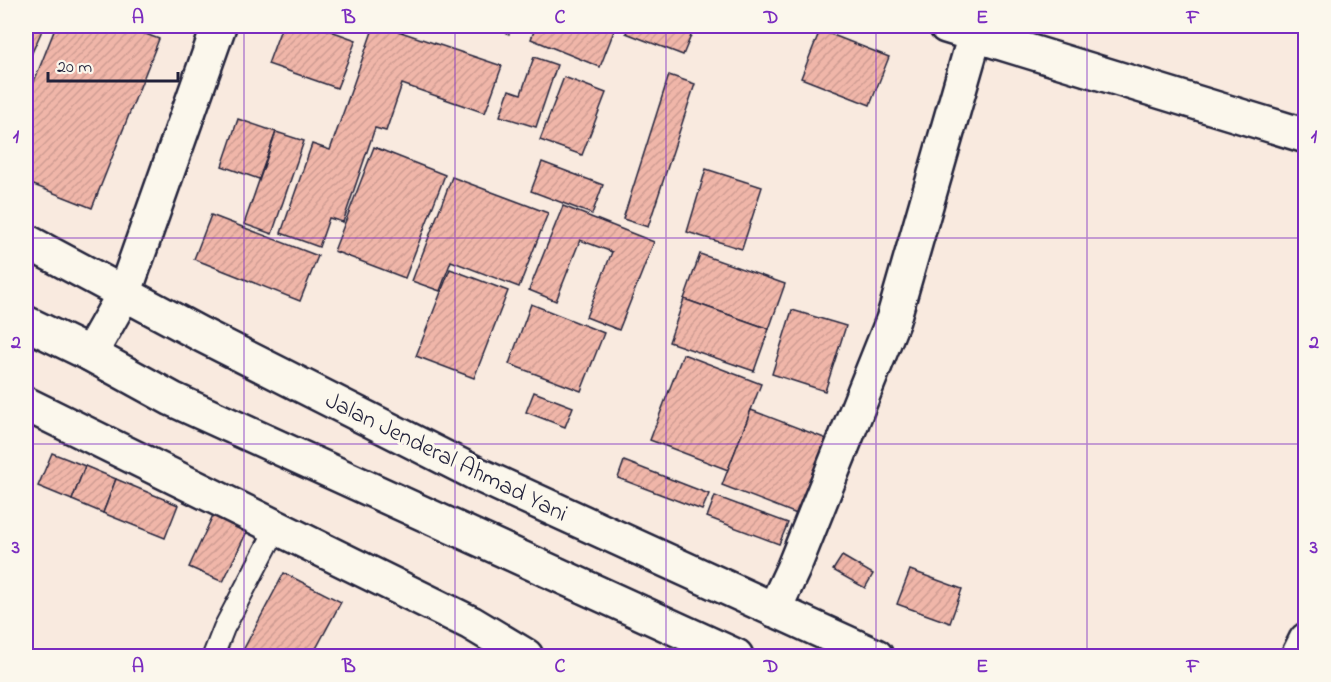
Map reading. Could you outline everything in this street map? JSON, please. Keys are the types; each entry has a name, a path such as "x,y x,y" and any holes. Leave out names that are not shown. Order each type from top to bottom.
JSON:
{"main road":[{"path":"90,354 124,294 219,26"},
{"path":"774,610 893,320 960,30 1305,136"},
{"name":"Jalan Jenderal Ahmad Yani","path":"26,241 124,294 477,474 876,657"},
{"path":"26,323 90,354 172,399 736,657"},
{"path":"26,404 471,623 526,657"},
{"path":"1298,657 1305,640"}],"lane":[{"path":"213,657 224,628 277,527"}],"building":[{"path":"26,26 44,26 26,66"},
{"path":"56,26 124,26 159,39 92,208 26,182 26,102"},
{"path":"282,26 317,26 356,40 337,88 268,64"},
{"path":"374,26 383,26 502,66 485,113 402,84 386,131 375,128 343,222 329,218 319,247 281,233 312,144 330,150"},
{"path":"489,26 513,26 509,34"},
{"path":"536,26 600,26 614,31 600,67 531,39"},
{"path":"629,26 695,26 683,55 626,33"},
{"path":"820,30 889,57 870,105 801,78"},
{"path":"534,57 557,65 536,127 500,116 509,90 521,94"},
{"path":"669,75 695,84 648,227 623,219"},
{"path":"564,77 606,93 582,155 540,140"},
{"path":"238,119 276,132 259,179 222,166"},
{"path":"276,132 304,141 272,234 244,224"},
{"path":"374,147 445,175 405,278 334,251"},
{"path":"542,162 603,185 592,214 531,191"},
{"path":"706,169 762,187 742,249 687,232"},
{"path":"452,177 548,213 519,287 451,261 440,291 412,281"},
{"path":"563,206 654,242 619,330 586,317 612,252 580,240 556,301 529,290"},
{"path":"211,215 318,256 300,301 194,259"},
{"path":"700,254 785,284 769,329 684,299"},
{"path":"450,269 508,291 474,378 416,356"},
{"path":"684,299 769,329 754,371 669,342"},
{"path":"531,304 604,333 581,391 509,364"},
{"path":"792,310 846,326 825,391 772,374"},
{"path":"683,354 761,384 728,470 650,440"},
{"path":"534,392 573,407 565,427 526,412"},
{"path":"751,410 832,441 802,516 722,485"},
{"path":"52,453 85,466 72,500 38,486"},
{"path":"624,461 709,494 702,510 618,478"},
{"path":"85,466 116,479 103,513 72,500"},
{"path":"116,479 178,505 165,538 103,513"},
{"path":"715,496 788,523 779,544 707,517"},
{"path":"215,511 249,527 223,582 189,567"},
{"path":"842,556 873,574 865,588 833,570"},
{"path":"910,570 962,589 950,623 897,604"},
{"path":"284,573 341,602 312,656 240,656"}]}
